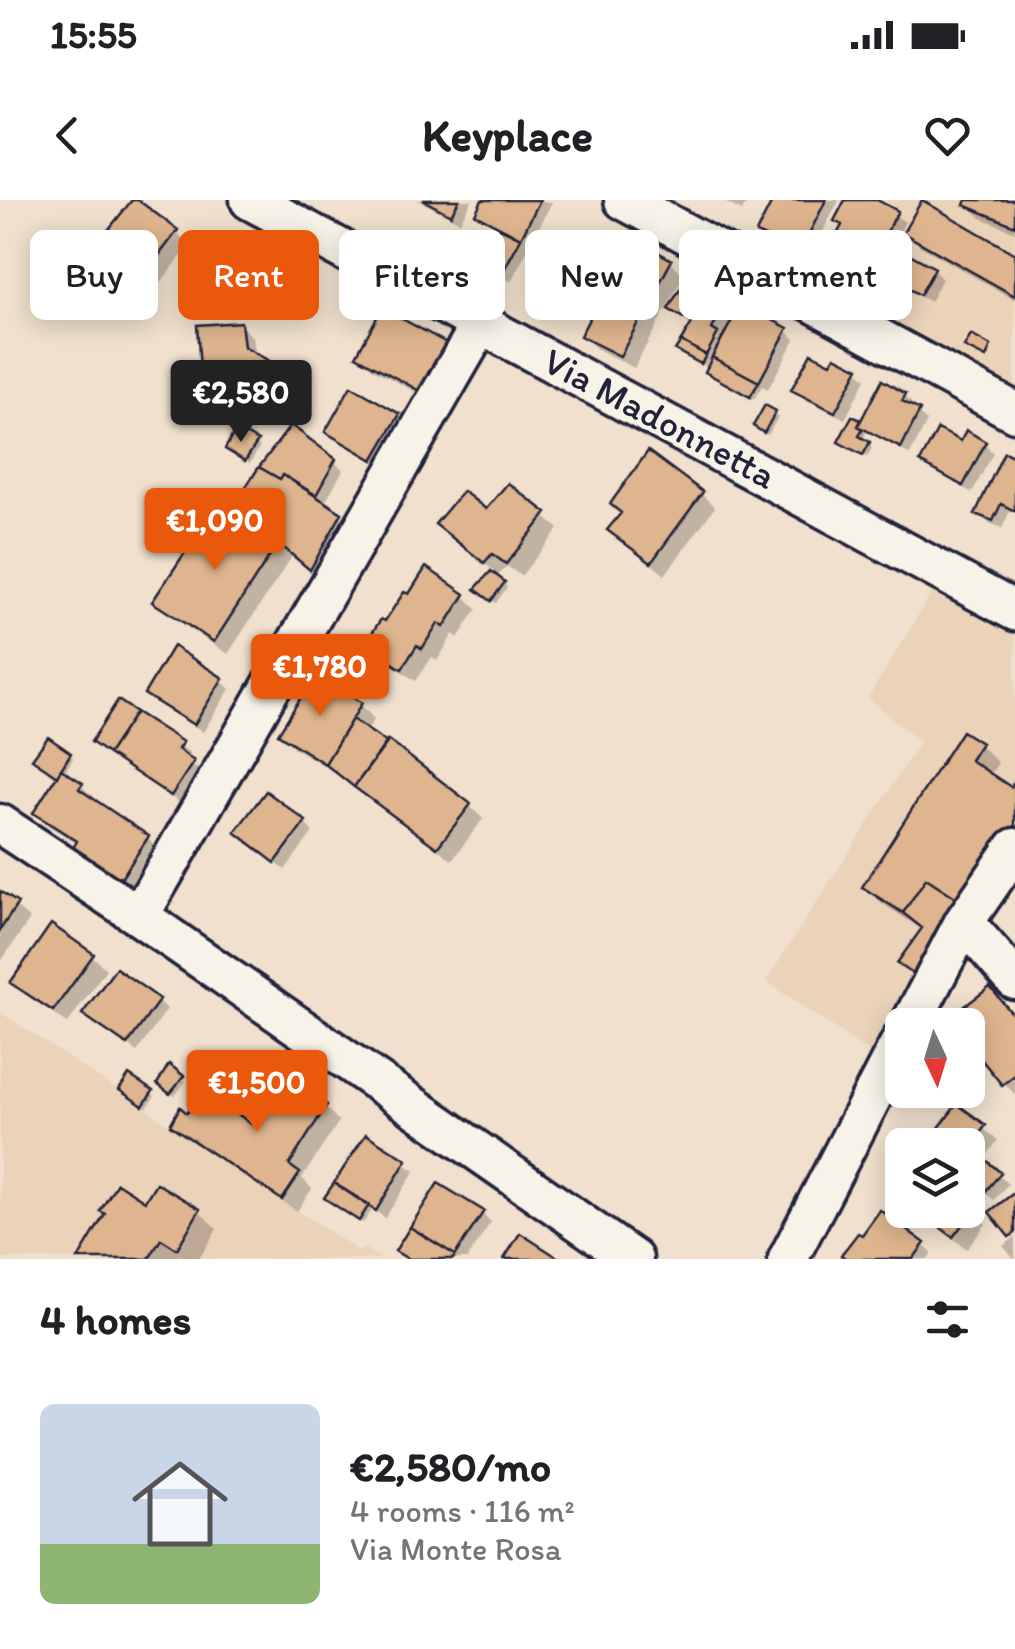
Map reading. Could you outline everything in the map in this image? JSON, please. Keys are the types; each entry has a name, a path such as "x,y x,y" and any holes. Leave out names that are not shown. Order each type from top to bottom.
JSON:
{"street":[{"name":"Via Madonnetta","path":"250,200 1015,611"},
{"path":"624,200 1015,412"},
{"path":"140,916 482,322"},
{"path":"0,824 140,916 633,1259"},
{"path":"919,1008 964,922 1015,848"},
{"path":"964,922 1015,980"},
{"path":"788,1259 885,1072"}],"shaded area":[{"path":"888,200 1015,200 1015,387 893,320 912,320 912,230 874,230"},
{"path":"935,587 1015,634 1015,821 893,1008 885,1008 885,1022 869,1052 766,981 920,742 868,698"},
{"path":"0,1012 360,1252 364,1248 381,1259 0,1259"}],"building":[{"path":"132,200 138,200 178,230 158,256 158,230 108,230"},
{"path":"423,200 459,200 451,215"},
{"path":"482,200 540,200 521,238 475,214"},
{"path":"773,200 826,200 811,230 758,230"},
{"path":"845,200 877,200 898,211 888,230 839,230 842,225 834,221"},
{"path":"922,200 1015,254 1015,296 912,238 912,230 905,230"},
{"path":"966,200 1015,200 1015,226 964,205"},
{"path":"505,230 521,238 505,268"},
{"path":"659,253 672,260 659,284"},
{"path":"912,255 935,268 920,295 912,290"},
{"path":"679,291 679,315 668,309"},
{"path":"376,320 404,320 454,347 429,396 356,356"},
{"path":"588,320 640,320 620,356 580,336"},
{"path":"687,320 717,320 712,329 718,333 706,355 681,341 692,323"},
{"path":"732,320 772,320 788,328 759,382 712,357"},
{"path":"241,322 244,347 284,369 262,407 200,370 197,325"},
{"path":"971,335 991,346 986,358 964,347"},
{"path":"681,341 706,355 701,364 675,350"},
{"path":"811,353 831,363 835,356 859,368 835,412 791,390"},
{"path":"712,357 759,382 750,397 705,372"},
{"path":"882,380 906,394 902,401 920,410 901,448 858,426"},
{"path":"351,386 400,414 373,460 325,432"},
{"path":"765,405 776,411 764,433 753,426"},
{"path":"852,416 861,420 858,426 863,429 859,436 870,442 863,455 838,442"},
{"path":"291,425 336,459 316,495 283,475 280,479 259,467"},
{"path":"236,429 258,441 245,461 225,449"},
{"path":"938,429 961,441 966,430 986,442 963,486 920,462"},
{"path":"648,451 703,492 651,563 607,530 621,513 610,504"},
{"path":"1004,452 1015,457 1015,511 1001,504 993,521 975,514"},
{"path":"259,467 280,479 283,475 342,513 310,570 230,511"},
{"path":"508,483 547,513 506,564 492,554 484,563 435,524 463,491 486,509"},
{"path":"218,503 278,543 214,642 152,602"},
{"path":"426,567 465,594 444,627 438,623 422,649 417,645 402,669 364,645 404,592 409,594"},
{"path":"491,571 505,582 491,601 475,589"},
{"path":"173,646 223,678 194,725 144,694"},
{"path":"315,675 362,703 325,764 278,734"},
{"path":"118,700 136,712 108,754 91,742"},
{"path":"136,712 183,742 178,749 194,761 171,796 108,754"},
{"path":"352,719 387,743 354,787 325,764"},
{"path":"962,731 981,743 970,760 1011,787 1015,780 1015,833 969,906 926,878 903,913 862,887"},
{"path":"48,737 71,753 57,776 32,759"},
{"path":"388,740 471,804 437,848 354,787"},
{"path":"61,769 83,783 79,789 149,836 120,880 72,850 77,841 33,813"},
{"path":"266,791 306,821 275,863 235,832"},
{"path":"926,878 969,906 920,979 897,963 922,928 903,913"},
{"path":"0,891 18,903 0,930"},
{"path":"51,924 94,954 53,1011 10,983"},
{"path":"116,968 160,999 127,1045 82,1014"},
{"path":"990,987 1015,1017 1015,1075 1002,1085 985,1064 985,1008 962,1008"},
{"path":"169,1064 184,1076 170,1094 157,1084"},
{"path":"129,1075 153,1091 143,1106 119,1090"},
{"path":"282,1077 327,1105 289,1165 300,1173 282,1200 170,1125 180,1107 187,1113 193,1105 216,1106 226,1112 229,1107 251,1124"},
{"path":"954,1108 963,1108 986,1125 984,1128 939,1128"},
{"path":"366,1134 407,1160 376,1211 334,1183"},
{"path":"985,1159 1001,1173 985,1192"},
{"path":"117,1183 145,1201 156,1183 200,1209 177,1249 161,1239 149,1259 78,1259 105,1214 100,1211"},
{"path":"334,1183 369,1205 359,1221 324,1198"},
{"path":"438,1183 484,1211 455,1255 410,1227"},
{"path":"1015,1192 1015,1233 1009,1237 989,1212"},
{"path":"880,1210 885,1214 885,1228 905,1228 925,1243 913,1259 846,1259 841,1255 858,1233 862,1235"},
{"path":"410,1227 455,1255 453,1259 408,1259 395,1251"},
{"path":"941,1228 960,1228 953,1237"},
{"path":"520,1233 560,1259 504,1259"}]}
